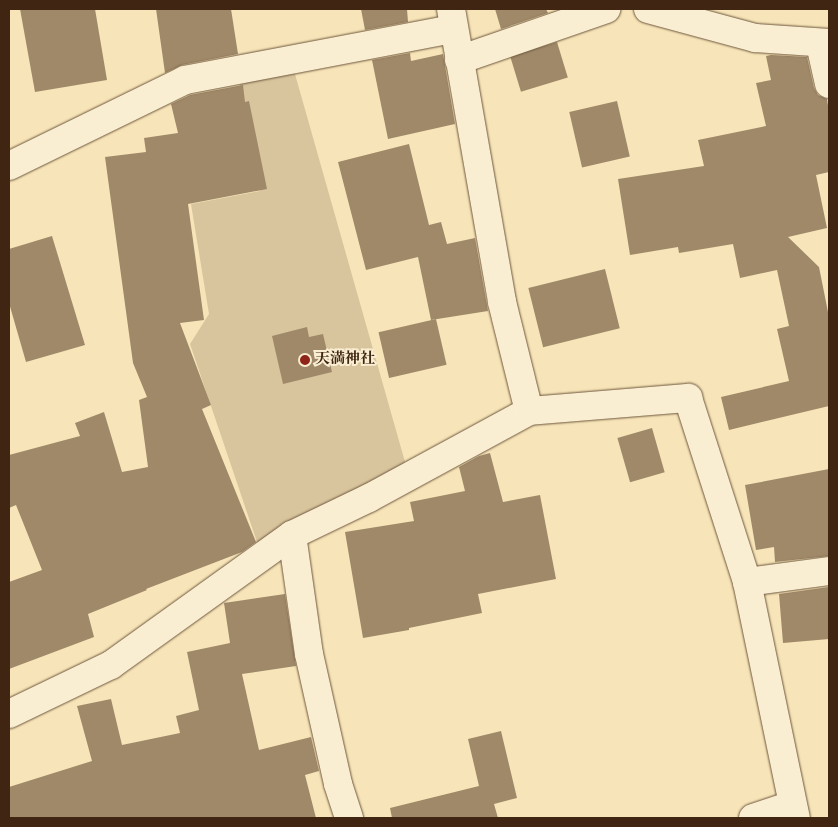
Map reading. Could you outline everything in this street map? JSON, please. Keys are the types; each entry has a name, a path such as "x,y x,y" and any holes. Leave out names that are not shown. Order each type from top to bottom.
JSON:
{"street":[{"path":"459,60 606,9"},
{"path":"648,9 755,38 825,44 829,84"},
{"path":"9,166 185,80 452,19 502,302 529,411"},
{"path":"9,714 111,665 292,535 369,498 529,411 688,398 747,582 794,812 753,818"},
{"path":"292,535 309,654 338,784 349,818"},
{"path":"747,582 829,571"}],"shaded area":[{"path":"291,60 409,476 258,545 190,344 209,314 191,204 260,191 237,70"}],"building":[{"path":"20,9 95,9 107,80 35,92"},
{"path":"156,9 231,9 238,54 182,65 165,73"},
{"path":"361,9 407,9 408,22 365,30"},
{"path":"495,9 546,9 548,13 501,29"},
{"path":"557,42 568,77 521,92 510,56"},
{"path":"410,53 411,61 443,54 455,124 388,139 372,60"},
{"path":"766,56 807,57 814,88 818,95 827,99 829,112 829,172 816,175 827,228 788,237 819,267 829,317 829,406 729,430 721,397 789,381 777,329 789,326 777,270 740,278 733,244 679,253 678,247 630,255 618,179 704,166 698,140 766,126 756,83 771,80"},
{"path":"243,85 245,102 249,101 267,189 188,204 204,320 180,323 211,405 202,409 256,542 242,552 146,589 88,614 94,637 9,669 9,582 42,570 16,505 9,508 9,455 80,436 75,423 104,412 122,472 148,467 139,400 147,397 133,363 105,157 146,152 144,138 178,133 171,104 190,95"},
{"path":"617,101 630,157 582,168 569,112"},
{"path":"409,144 429,225 441,222 447,244 475,238 488,311 431,320 418,257 366,270 338,162"},
{"path":"52,236 85,345 26,362 9,303 9,249"},
{"path":"605,269 620,328 543,347 528,288"},
{"path":"436,319 447,365 389,378 379,332"},
{"path":"307,327 309,337 323,334 332,372 283,384 272,336"},
{"path":"652,428 665,472 630,482 617,438"},
{"path":"490,453 503,502 540,495 556,579 478,594 482,613 409,628 409,630 363,638 345,532 414,521 410,502 465,491 459,467 479,456"},
{"path":"829,469 829,556 775,562 774,547 756,550 745,485"},
{"path":"829,587 829,639 783,643 779,594"},
{"path":"285,594 296,666 242,674 259,750 311,737 319,771 305,775 316,818 9,818 9,787 92,761 77,706 111,699 122,745 180,733 176,716 199,710 187,652 230,643 224,603"},
{"path":"501,731 517,798 494,804 498,818 392,818 390,808 479,786 468,739"}],"place":[{"name":"天満神社","path":"305,360"}]}
